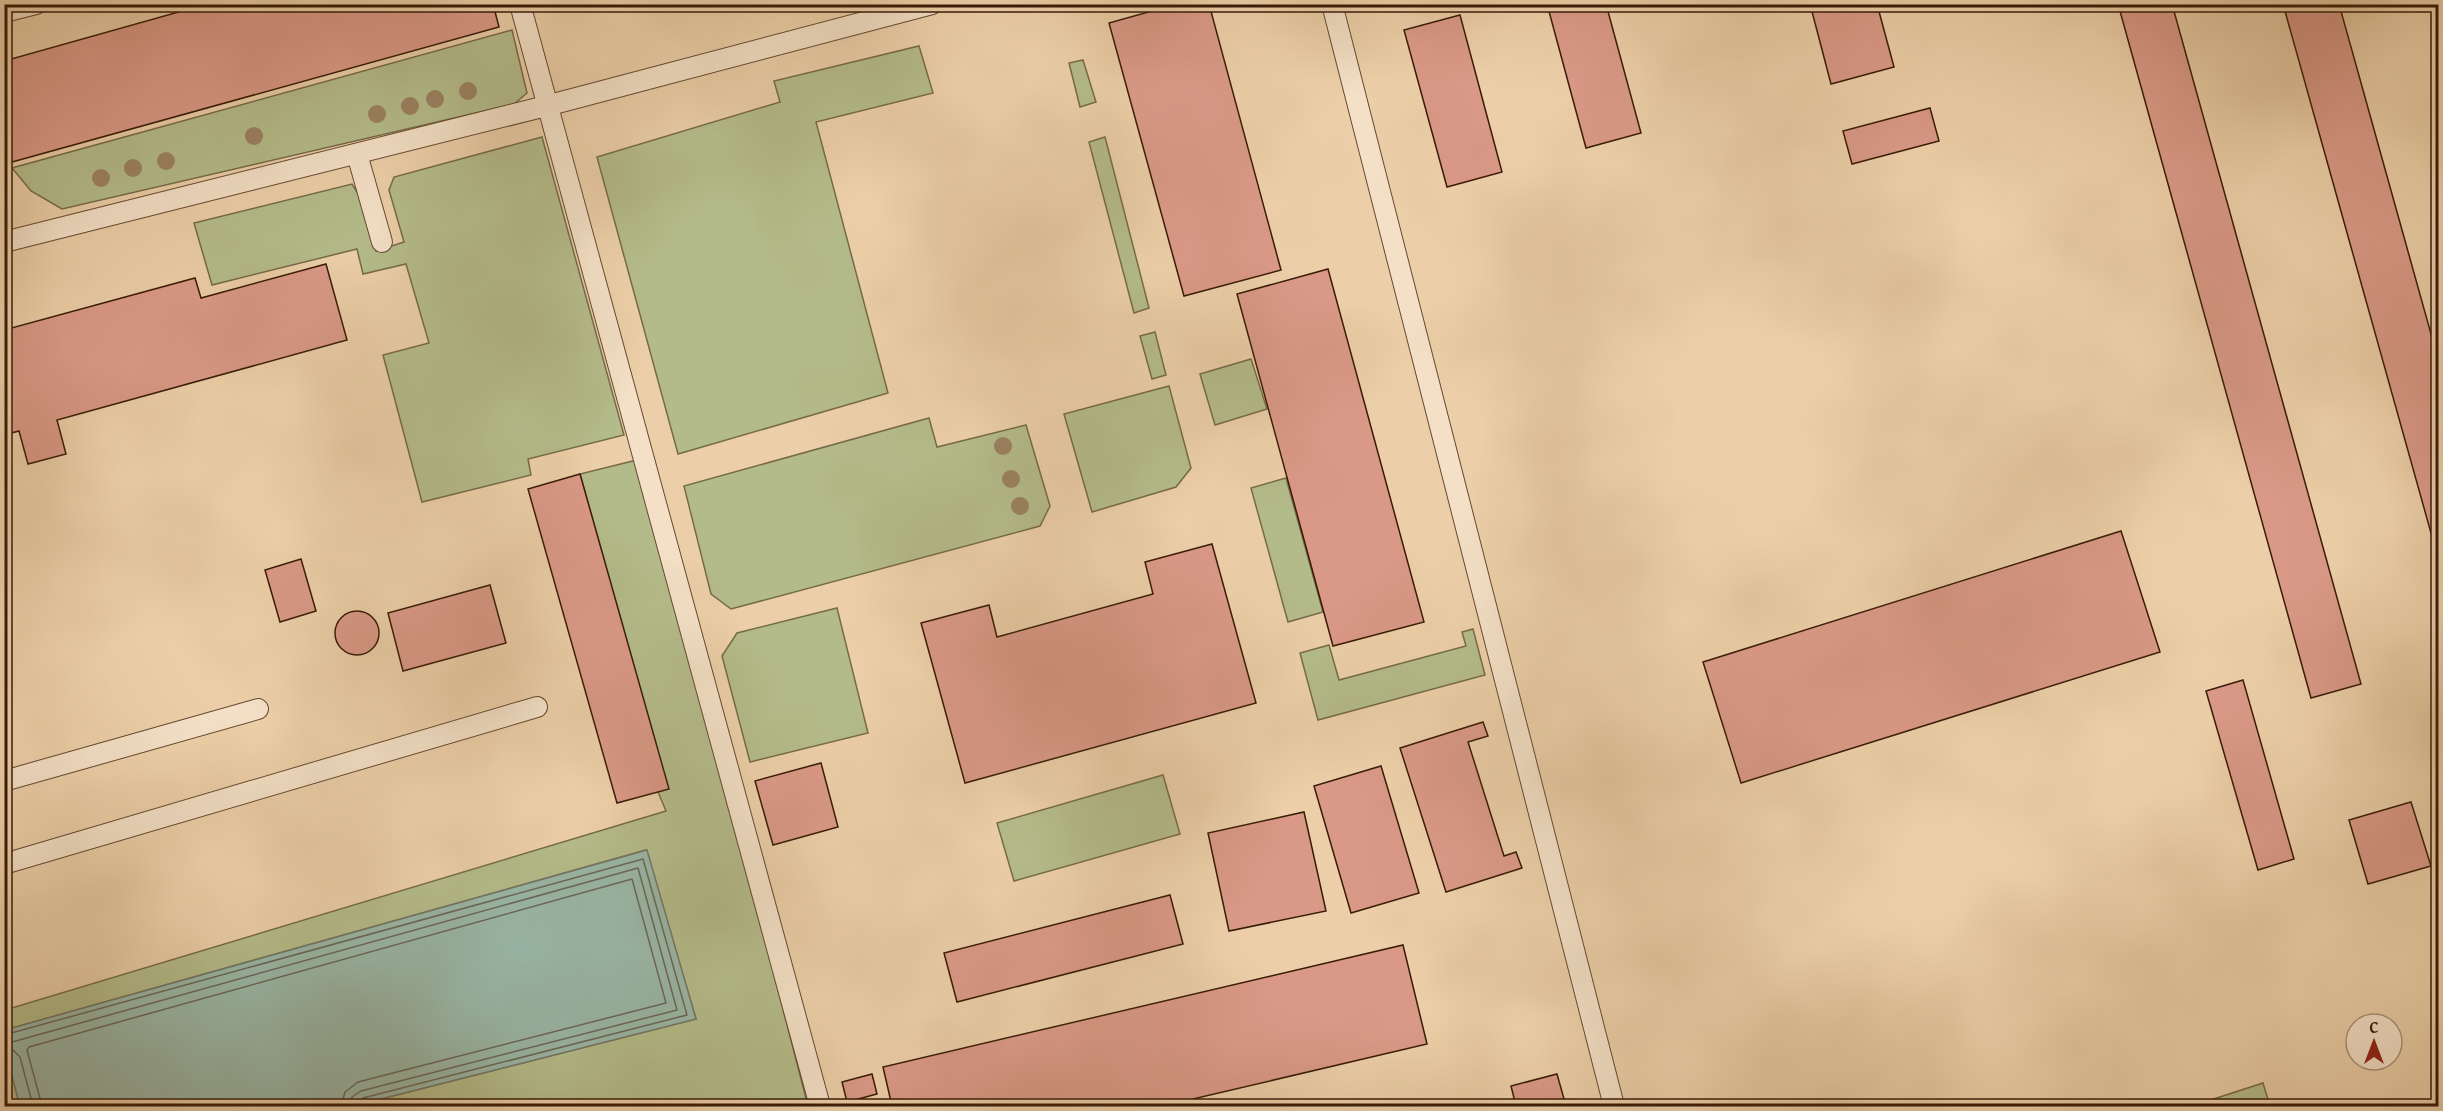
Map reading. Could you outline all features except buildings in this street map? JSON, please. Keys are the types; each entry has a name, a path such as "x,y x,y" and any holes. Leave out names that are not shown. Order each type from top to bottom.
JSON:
{"lane":[{"path":"4,12 36,4"},
{"path":"520,4 820,1107"},
{"path":"4,242 546,106 932,4"},
{"path":"1332,4 1614,1107"},
{"path":"357,154 382,242"},
{"path":"4,864 537,707"},
{"path":"4,781 258,709"}],"green space":[{"path":"512,30 527,93 514,104 62,209 31,191 12,168"},
{"path":"919,46 933,93 816,122 888,393 678,454 597,157 780,102 774,81"},
{"path":"1083,60 1096,102 1080,107 1069,63"},
{"path":"542,137 624,435 528,459 531,475 422,502 383,355 429,343 406,264 363,274 357,249 212,285 194,223 352,184 362,200 376,251 404,242 389,190 394,177"},
{"path":"1105,137 1149,308 1134,313 1089,142"},
{"path":"1155,332 1166,375 1152,379 1140,336"},
{"path":"1251,359 1267,409 1215,425 1200,374"},
{"path":"1169,386 1191,468 1176,487 1092,512 1064,414"},
{"path":"929,418 937,447 1026,425 1050,506 1040,526 731,609 711,594 684,486"},
{"path":"641,459 808,1106 622,1106 620,1104 609,1106 353,1106 696,1019 646,850 5,1030 5,1010 666,811 658,792 668,788 580,474"},
{"path":"1286,478 1323,612 1288,622 1251,488"},
{"path":"837,608 868,733 750,762 722,656 737,633"},
{"path":"1473,629 1485,675 1318,720 1300,653 1329,645 1339,680 1466,646 1462,632"},
{"path":"1163,775 1180,834 1014,881 997,823"},
{"path":"5,1050 20,1106 5,1106"},
{"path":"2263,1083 2270,1106 2192,1106"}],"water":[{"path":"647,850 696,1019 353,1106 20,1106 5,1050 5,1030"}]}
